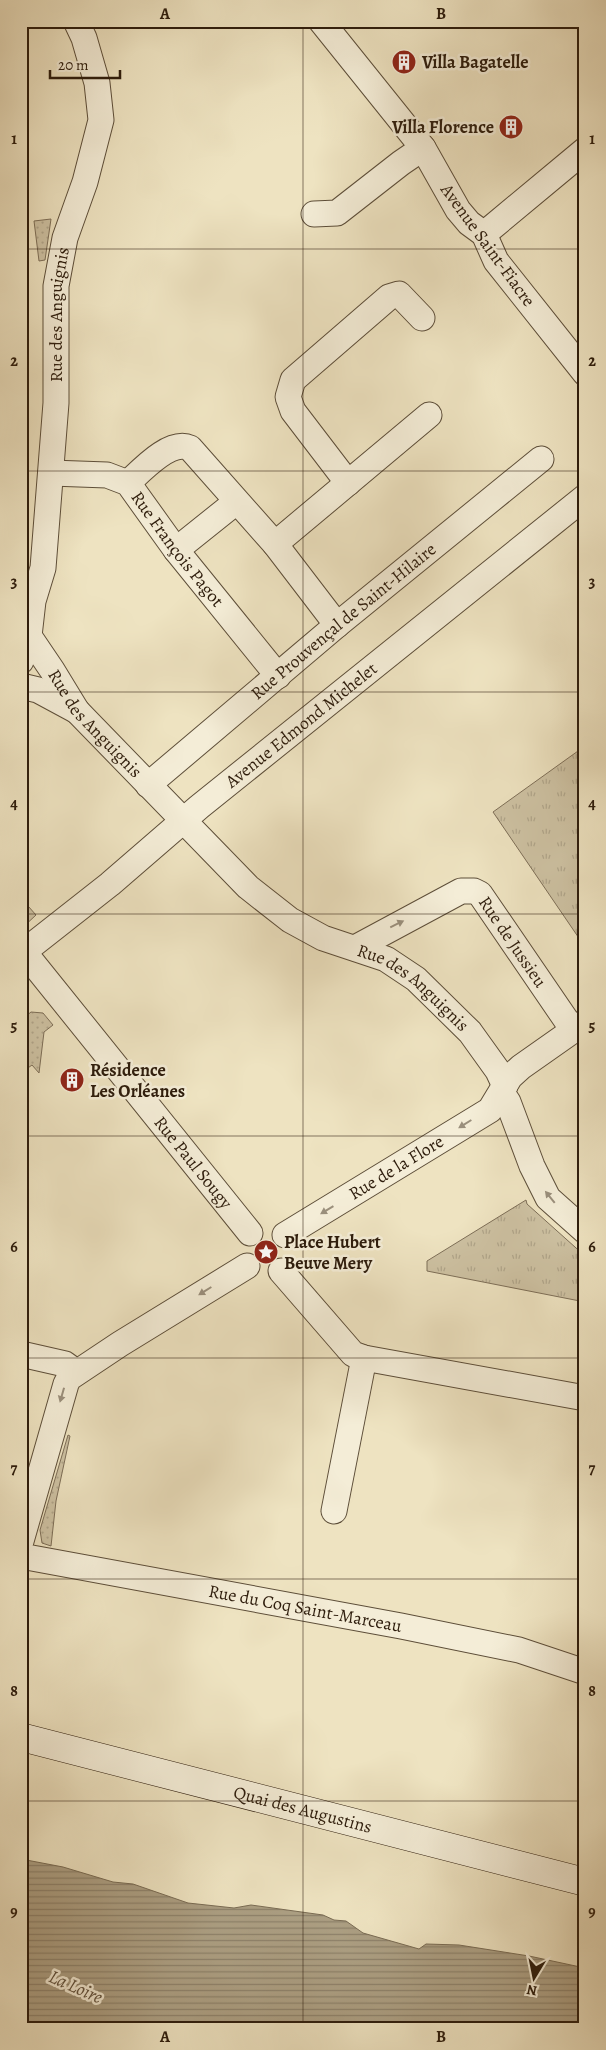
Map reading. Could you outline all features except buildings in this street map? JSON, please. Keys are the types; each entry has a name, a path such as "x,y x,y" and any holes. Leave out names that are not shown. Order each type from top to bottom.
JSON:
{"main road":[{"name":"Quai des Augustins","path":"21,1737 585,1882"}],"street":[{"name":"Rue des Anguignis","path":"76,21 84,38 97,83 101,120 85,182 65,238 56,286 56,403 44,568 33,601 29,636 76,711 248,886 290,920 323,938 386,959 423,985 470,1032 498,1071 503,1090 532,1166 548,1198 585,1231"},
{"name":"Avenue Saint-Fiacre","path":"320,21 423,148 458,210 469,223 484,234 496,261 585,373"},
{"path":"314,214 337,213 423,148"},
{"path":"484,234 585,150"},
{"path":"348,483 293,411 288,397 293,380 389,296 399,294 422,318"},
{"path":"275,544 429,414"},
{"path":"128,483 155,458 183,445 190,448 275,544 338,625"},
{"name":"Rue Prouvençal de Saint-Hilaire","path":"148,785 338,625 541,459"},
{"name":"Rue François Pagot","path":"51,473 107,475 128,483 176,550 278,676"},
{"name":"Avenue Edmond Michelet","path":"22,953 585,497"},
{"path":"176,550 236,502"},
{"path":"21,661 29,636"},
{"path":"21,686 38,690 76,711"},
{"name":"Rue de Jussieu","path":"354,948 462,891 474,891 480,894 579,1026"},
{"name":"Rue Paul Sougy","path":"22,953 250,1233"},
{"name":"Rue de la Flore","path":"285,1235 490,1110 521,1067 579,1026"},
{"path":"264,1227 272,1228 285,1235 291,1250 290,1257 281,1270 275,1274 259,1274 246,1266 243,1259 243,1245 250,1233 264,1227"},
{"path":"21,1542 66,1384 76,1372 246,1266"},
{"path":"281,1270 353,1354 364,1358 585,1398"},
{"path":"21,1354 65,1364 76,1372"},
{"path":"334,1511 364,1358"},
{"name":"Rue du Coq Saint-Marceau","path":"21,1556 419,1629 519,1650 585,1672"}],"green space":[{"path":"51,219 45,260 39,261 34,221"},
{"path":"585,746 585,947 493,812"},
{"path":"21,898 36,915 21,929"},
{"path":"31,1012 43,1013 53,1025 44,1032 39,1073 32,1065 21,1073 25,1030 21,1026 21,1020"},
{"path":"526,1200 527,1204 585,1256 585,1302 427,1271 427,1261"},
{"path":"68,1435 70,1436 56,1501 51,1546 42,1543 40,1530"}],"water":[{"name":"La Loire","path":"21,1859 63,1867 113,1882 133,1884 188,1903 234,1908 251,1905 323,1915 334,1920 346,1921 363,1933 419,1949 426,1944 459,1945 529,1956 585,1968 585,2029 21,2029"}],"place":[{"name":"Villa Bagatelle","path":"404,62"},
{"name":"Villa Florence","path":"511,127"},
{"name":"Résidence Les Orléanes","path":"72,1080"},
{"name":"Place Hubert Beuve Mery","path":"266,1252"}]}
